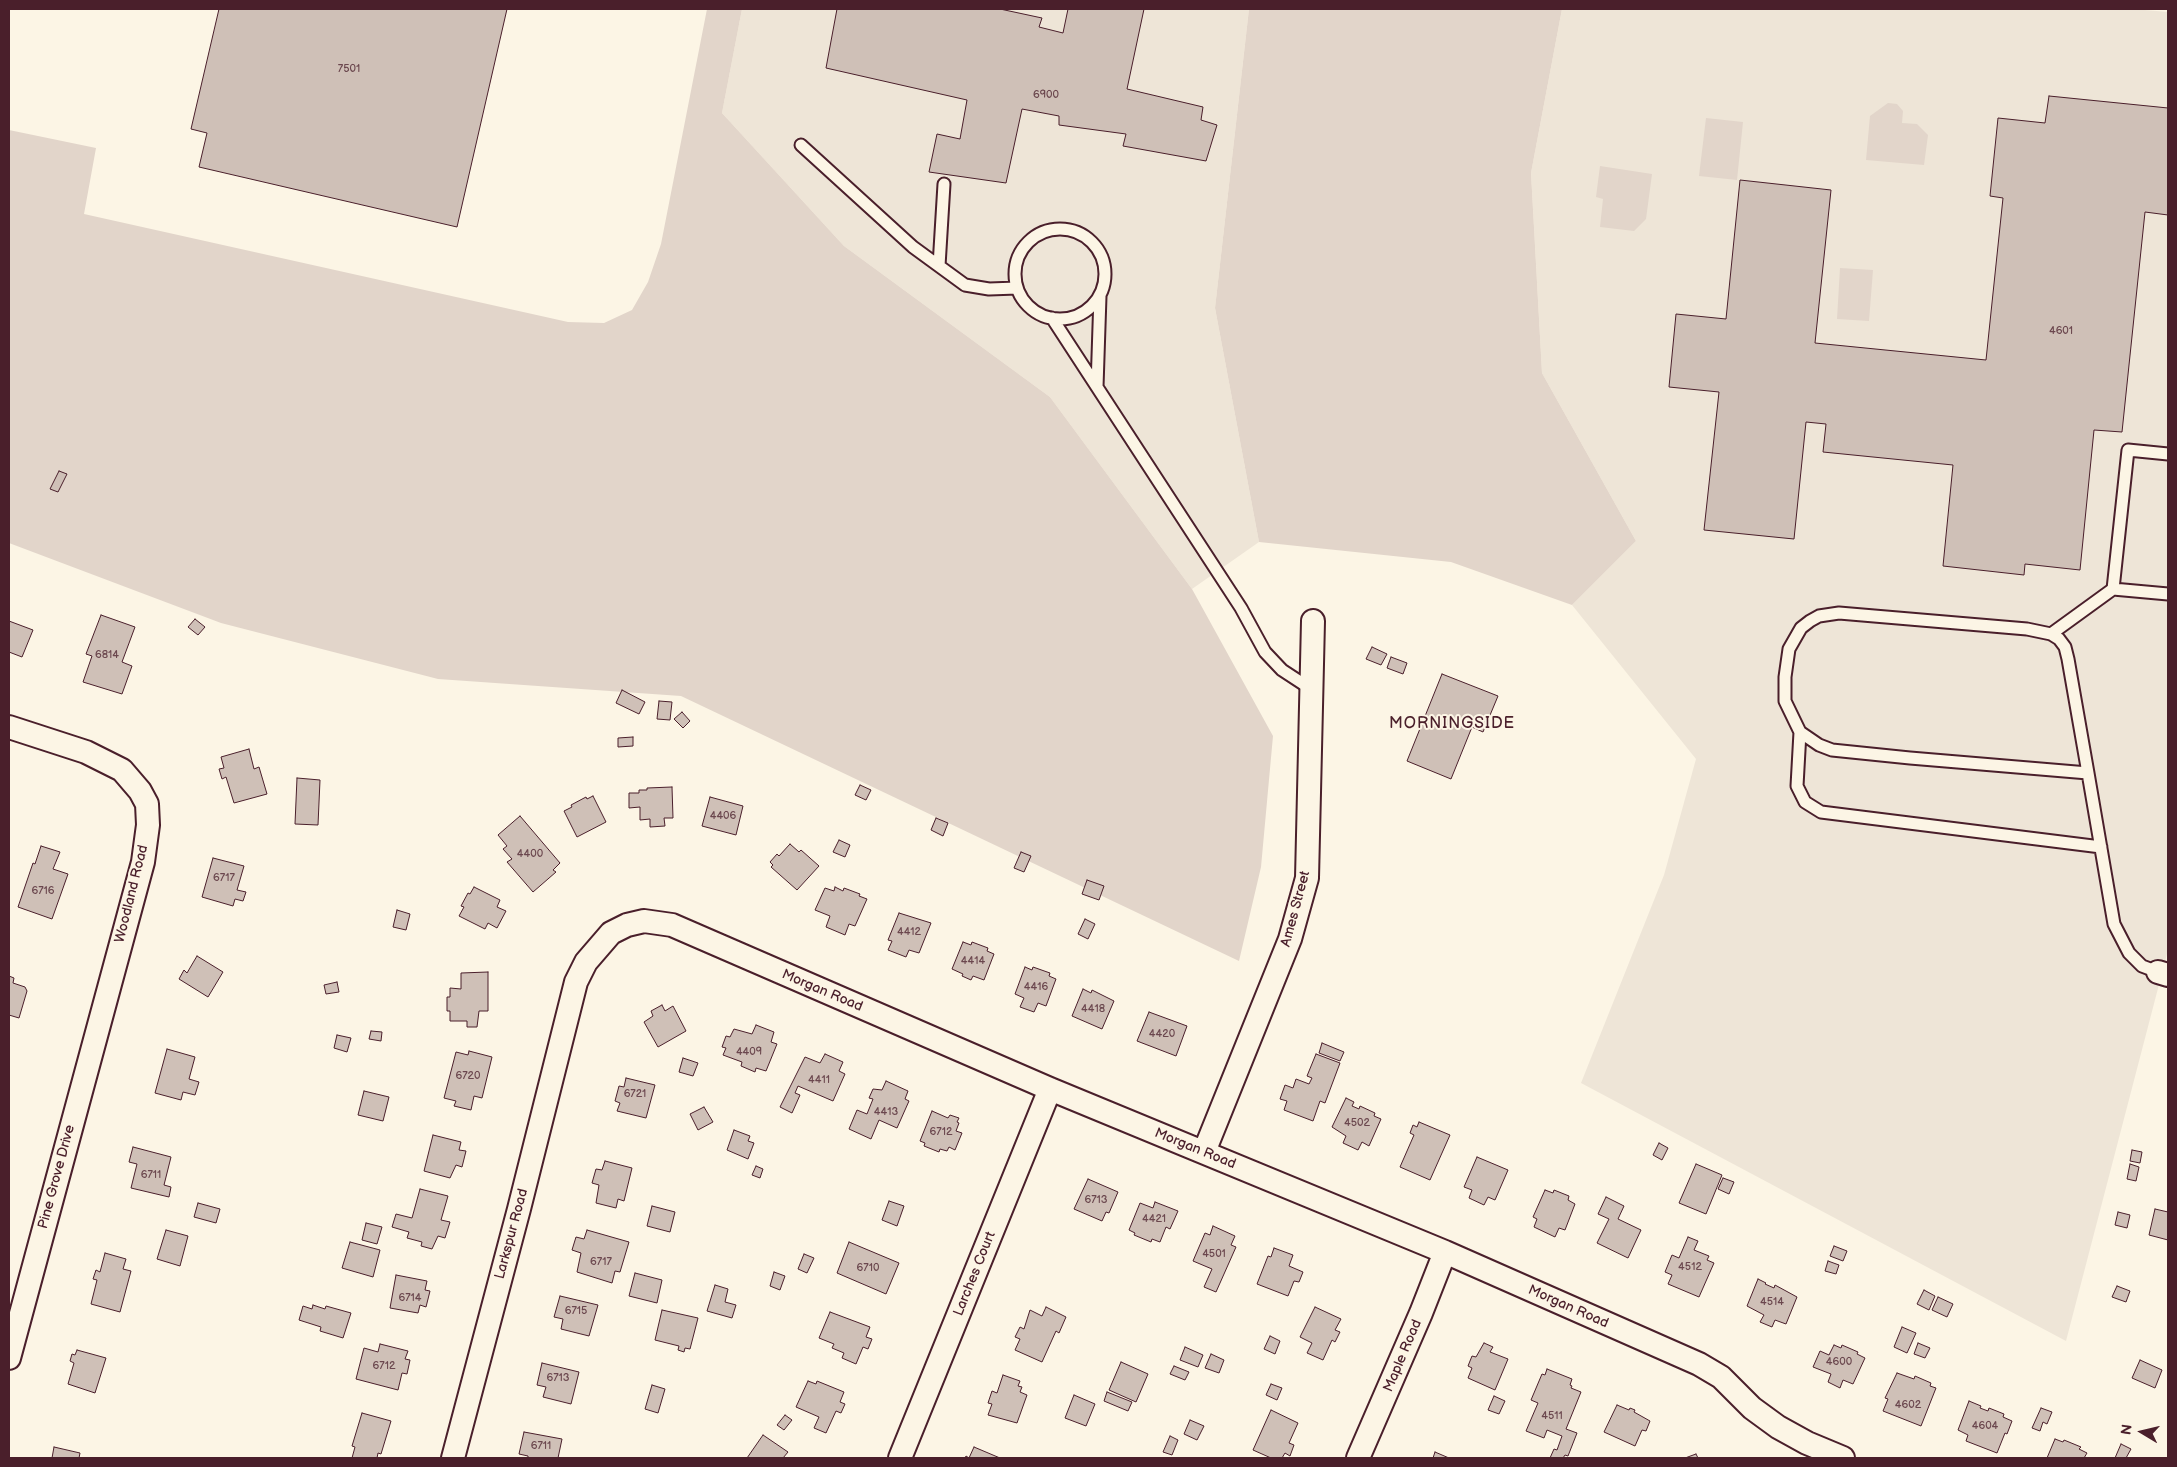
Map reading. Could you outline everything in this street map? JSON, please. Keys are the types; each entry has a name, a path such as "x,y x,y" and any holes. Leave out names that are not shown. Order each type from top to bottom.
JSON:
{"street":[{"name":"Ames Street","path":"1204,1152 1290,939 1307,878 1313,621"},
{"name":"Woodland Road","path":"9,727 86,752 122,770 140,791 147,804 148,825 143,862 107,997"},
{"name":"Morgan Road","path":"568,1009 576,982 586,962 611,933 628,925 644,921 661,922 1050,1089 1445,1252 1699,1364 1721,1377 1752,1408 1778,1427 1804,1451 1842,1458"},
{"name":"Pine Grove Drive","path":"9,1358 107,997"},
{"name":"Larkspur Road","path":"453,1458 519,1209 568,1009"},
{"name":"Larches Court","path":"900,1458 1050,1089"},
{"name":"Maple Road","path":"1358,1458 1422,1313 1445,1252"}],"lane":[{"path":"801,145 913,247 965,285 989,289 1017,288"},
{"path":"939,266 944,184"},
{"path":"1097,387 1100,296 1105,282 1105,268 1100,253 1094,243 1082,234 1068,229 1052,229 1038,234 1028,242 1020,253 1015,271 1017,288 1023,299 1036,312 1052,318 1067,319 1080,315 1090,308 1100,296"},
{"path":"1052,318 1241,608 1265,652 1282,670 1312,689"},
{"path":"2113,589 2128,450 2168,454"},
{"path":"2051,634 2113,589 2168,594"},
{"path":"2101,846 1821,812 1805,802 1798,786 1800,732 1785,701 1785,677 1790,649 1801,628 1819,616 1839,613 2027,629 2051,634 2059,639 2065,647 2101,846 2114,924 2120,939 2129,953 2142,966 2163,974"},
{"path":"1800,732 1819,745 1832,750 2088,773"}],"shaded area":[{"path":"707,9 742,9 722,113 844,246 1050,397 1192,589 1273,736 1261,867 1239,961 681,696 438,679 221,623 9,543 9,130 96,148 84,214 568,322 604,323 632,310 648,282 661,244"},
{"path":"742,9 1249,9 1215,308 1259,542 1192,589 1050,397 844,246 722,113"},
{"path":"1249,9 1562,9 1531,173 1542,373 1636,541 1572,605 1451,562 1259,542 1215,308"},
{"path":"1562,9 2133,9 2168,12 2168,950 2066,1341 1581,1083 1664,875 1696,759 1572,605 1636,541 1542,373 1531,173"},
{"path":"1888,103 1897,104 1903,111 1902,123 1917,124 1928,135 1924,165 1866,160 1870,116"},
{"path":"1706,118 1743,122 1737,180 1699,176"},
{"path":"1600,166 1652,174 1646,219 1634,231 1600,227 1603,199 1596,197"},
{"path":"1840,268 1873,270 1869,321 1837,319"}],"building":[{"path":"219,9 507,9 457,227 199,167 207,133 191,129"},
{"path":"837,9 1000,9 1042,18 1039,27 1063,33 1068,9 1144,9 1127,89 1203,107 1201,120 1217,125 1206,161 1123,146 1126,134 1059,125 1059,116 1022,109 1006,183 929,172 937,134 960,139 967,100 826,68"},
{"path":"2049,96 2168,108 2168,215 2145,212 2122,432 2094,430 2080,570 2025,564 2024,575 1943,566 1953,465 1823,452 1826,424 1806,422 1794,539 1704,530 1719,392 1669,387 1676,314 1726,319 1740,180 1831,190 1815,343 1986,360 2003,198 1990,196 1998,118 2045,123"},
{"path":"59,471 67,474 58,492 50,489"},
{"path":"101,615 135,627 122,662 132,666 122,694 83,682 92,656 86,654"},
{"path":"195,619 205,627 198,635 188,627"},
{"path":"9,621 33,630 22,657 9,652"},
{"path":"1372,647 1387,654 1381,665 1366,659"},
{"path":"1391,657 1407,663 1403,674 1387,668"},
{"path":"1442,674 1498,696 1483,732 1472,727 1451,779 1407,761"},
{"path":"622,690 645,702 639,714 616,703"},
{"path":"659,701 672,702 670,720 657,719"},
{"path":"682,712 690,721 683,728 674,719"},
{"path":"633,737 633,746 618,747 618,738"},
{"path":"249,749 254,769 259,767 267,794 234,803 226,777 222,779 219,769 224,768 221,757"},
{"path":"297,778 320,780 318,825 295,824"},
{"path":"860,785 871,790 866,800 855,795"},
{"path":"672,787 673,818 664,818 665,826 650,827 650,819 640,820 640,807 629,808 629,793 639,793 639,790 647,790 647,788"},
{"path":"593,796 606,822 577,837 564,811 586,797 587,799"},
{"path":"710,797 743,806 736,835 702,826"},
{"path":"520,816 560,863 553,870 556,872 533,892 507,862 512,859 503,849 507,846 498,835"},
{"path":"936,818 948,823 943,836 931,830"},
{"path":"839,840 850,845 845,857 833,852"},
{"path":"790,844 799,852 801,850 819,866 797,890 771,867 773,865 770,862 777,854 779,856"},
{"path":"41,846 60,852 53,869 68,874 52,919 18,907"},
{"path":"1021,852 1031,856 1024,872 1014,868"},
{"path":"213,858 244,866 237,890 246,892 243,901 235,899 233,906 202,897"},
{"path":"1087,880 1104,886 1099,900 1082,894"},
{"path":"474,887 500,900 497,907 506,911 497,928 488,923 485,929 459,916 464,907 461,906 468,893 470,894"},
{"path":"835,887 843,891 844,888 860,894 859,896 867,899 855,926 849,924 845,935 826,927 830,916 815,910 825,888 834,891"},
{"path":"397,910 410,914 406,930 393,927"},
{"path":"899,913 931,923 919,953 909,950 906,957 888,950 892,941 888,940"},
{"path":"1085,919 1095,924 1088,939 1078,934"},
{"path":"963,942 971,945 972,942 988,948 987,951 994,954 984,980 973,976 971,980 952,969"},
{"path":"197,956 223,972 208,997 179,979 184,970 187,973"},
{"path":"1025,967 1032,970 1033,967 1050,973 1049,976 1056,979 1046,1006 1038,1003 1034,1012 1020,1007 1024,998 1015,994"},
{"path":"488,972 488,1011 479,1011 477,1027 467,1027 467,1021 450,1021 450,1011 447,1011 447,997 450,997 450,988 461,989 461,973"},
{"path":"9,976 14,978 13,983 25,987 27,991 19,1018 9,1015"},
{"path":"337,982 339,992 326,994 324,985"},
{"path":"1083,989 1091,993 1092,990 1114,1001 1102,1029 1072,1016"},
{"path":"662,1005 665,1011 673,1006 686,1031 658,1047 644,1022 653,1016 651,1011"},
{"path":"1149,1012 1187,1026 1176,1056 1137,1041"},
{"path":"756,1025 774,1032 771,1042 777,1044 766,1071 756,1068 755,1072 741,1066 742,1062 723,1055 726,1048 722,1047 726,1036 730,1037 734,1029 752,1034"},
{"path":"371,1031 382,1032 381,1041 369,1039"},
{"path":"337,1035 351,1038 347,1052 334,1048"},
{"path":"1322,1043 1344,1052 1340,1061 1319,1053"},
{"path":"167,1049 195,1057 189,1079 199,1082 195,1095 183,1092 181,1100 155,1093"},
{"path":"469,1051 492,1057 482,1098 474,1096 471,1110 454,1106 456,1101 444,1098 456,1052 468,1055"},
{"path":"825,1054 843,1062 839,1071 845,1074 833,1101 798,1086 795,1093 800,1095 792,1113 780,1107 805,1057 820,1063"},
{"path":"1316,1054 1340,1063 1325,1103 1320,1101 1313,1121 1284,1110 1287,1101 1280,1099 1285,1085 1293,1088 1296,1079 1309,1084 1312,1078 1307,1076"},
{"path":"683,1058 698,1063 693,1076 679,1072"},
{"path":"626,1078 655,1085 646,1118 617,1111 620,1103 615,1101 619,1086 624,1087"},
{"path":"886,1081 908,1091 905,1099 909,1101 897,1128 879,1120 871,1139 849,1129 857,1110 867,1114 873,1099 869,1098 873,1089 882,1090"},
{"path":"364,1091 389,1097 383,1121 358,1115"},
{"path":"1346,1098 1354,1102 1352,1106 1359,1109 1360,1106 1375,1113 1374,1116 1381,1119 1369,1146 1362,1142 1358,1150 1343,1143 1346,1136 1332,1127"},
{"path":"704,1107 713,1122 698,1130 690,1114"},
{"path":"932,1111 948,1118 950,1115 959,1118 956,1131 962,1133 955,1150 949,1147 947,1151 940,1149 939,1152 924,1146 925,1143 920,1141"},
{"path":"1419,1122 1450,1135 1430,1180 1400,1167 1414,1135 1410,1133 1413,1125 1417,1127"},
{"path":"734,1130 750,1136 748,1141 754,1143 748,1159 727,1150"},
{"path":"433,1135 461,1142 459,1150 466,1151 462,1167 456,1165 450,1178 424,1171"},
{"path":"1659,1143 1668,1148 1662,1160 1653,1155"},
{"path":"133,1147 171,1157 164,1185 171,1187 169,1197 131,1188 137,1164 129,1162"},
{"path":"2132,1150 2142,1152 2140,1163 2130,1161"},
{"path":"1477,1157 1508,1170 1495,1200 1488,1197 1484,1205 1469,1198 1472,1190 1464,1187"},
{"path":"605,1161 632,1168 624,1201 618,1199 616,1208 596,1203 599,1185 592,1183 596,1169 602,1170"},
{"path":"1696,1164 1722,1175 1706,1214 1679,1203"},
{"path":"2130,1164 2139,1167 2136,1181 2127,1179"},
{"path":"756,1166 763,1169 760,1178 752,1175"},
{"path":"1723,1178 1734,1182 1729,1194 1718,1189"},
{"path":"1088,1179 1118,1192 1109,1213 1106,1212 1102,1221 1074,1209"},
{"path":"420,1189 448,1196 441,1220 450,1222 445,1238 438,1236 432,1249 421,1246 422,1242 407,1238 409,1232 392,1227 396,1214 412,1218"},
{"path":"1545,1190 1553,1193 1554,1190 1569,1196 1568,1200 1575,1204 1565,1230 1559,1228 1555,1237 1534,1227 1537,1219 1533,1217"},
{"path":"1606,1197 1624,1206 1618,1219 1641,1230 1628,1258 1597,1243 1609,1219 1598,1214"},
{"path":"889,1201 904,1206 897,1226 882,1220"},
{"path":"1155,1202 1178,1211 1170,1229 1166,1227 1160,1242 1152,1239 1151,1242 1134,1235 1135,1233 1129,1230 1140,1203 1153,1208"},
{"path":"198,1203 220,1209 216,1223 194,1217"},
{"path":"652,1206 675,1212 670,1232 647,1226"},
{"path":"2155,1209 2168,1212 2168,1240 2149,1235"},
{"path":"2118,1212 2130,1215 2127,1228 2115,1225"},
{"path":"366,1223 382,1227 377,1244 362,1240"},
{"path":"1213,1226 1235,1236 1231,1245 1236,1247 1216,1292 1204,1287 1212,1269 1193,1261 1205,1233 1210,1235"},
{"path":"166,1230 188,1236 180,1266 157,1259"},
{"path":"587,1230 629,1242 620,1272 615,1271 612,1283 577,1272 581,1253 572,1250 576,1237 584,1239"},
{"path":"1688,1237 1698,1241 1694,1250 1709,1256 1707,1260 1714,1263 1699,1297 1668,1284 1672,1275 1665,1272 1672,1255 1679,1258"},
{"path":"350,1242 380,1250 373,1277 342,1268"},
{"path":"849,1242 899,1263 886,1294 837,1273"},
{"path":"1834,1246 1847,1251 1843,1261 1830,1256"},
{"path":"1274,1248 1293,1255 1289,1266 1303,1272 1299,1282 1294,1281 1288,1296 1257,1284 1268,1256 1271,1257"},
{"path":"105,1253 126,1259 123,1269 131,1271 120,1312 91,1304 97,1280 93,1279 96,1270 100,1272"},
{"path":"804,1254 814,1258 807,1273 798,1269"},
{"path":"1828,1261 1839,1265 1836,1274 1825,1271"},
{"path":"774,1272 785,1276 780,1290 770,1286"},
{"path":"635,1273 662,1280 657,1303 629,1296"},
{"path":"396,1275 427,1281 425,1290 430,1291 426,1307 420,1305 418,1313 390,1308"},
{"path":"1758,1279 1774,1288 1775,1285 1797,1297 1786,1324 1775,1320 1772,1327 1760,1322 1764,1315 1747,1306"},
{"path":"715,1285 728,1289 725,1302 736,1305 732,1318 707,1311"},
{"path":"2117,1286 2130,1291 2126,1302 2112,1297"},
{"path":"1924,1290 1935,1296 1929,1310 1917,1304"},
{"path":"560,1296 598,1305 589,1336 561,1329 563,1319 554,1317"},
{"path":"1938,1297 1953,1304 1947,1317 1932,1310"},
{"path":"313,1305 325,1309 326,1306 351,1313 343,1338 320,1331 321,1327 299,1320 303,1306 312,1309"},
{"path":"1046,1307 1066,1317 1059,1333 1056,1331 1042,1362 1015,1350 1020,1339 1015,1337 1020,1327 1024,1329 1030,1310 1042,1316"},
{"path":"1315,1307 1341,1319 1335,1330 1340,1332 1335,1342 1332,1340 1323,1360 1307,1353 1312,1343 1300,1337"},
{"path":"662,1310 698,1318 690,1349 685,1348 684,1352 678,1350 679,1346 655,1340"},
{"path":"830,1312 870,1327 866,1337 872,1339 868,1349 863,1347 856,1364 842,1358 844,1353 832,1348 834,1344 819,1338"},
{"path":"1902,1327 1916,1333 1907,1353 1894,1347"},
{"path":"1270,1336 1280,1341 1275,1354 1264,1349"},
{"path":"1484,1343 1493,1347 1490,1352 1508,1359 1495,1390 1468,1378 1472,1368 1468,1366 1472,1356 1476,1357"},
{"path":"1918,1343 1930,1348 1925,1358 1914,1354"},
{"path":"380,1344 408,1351 405,1359 410,1360 407,1374 402,1373 398,1390 356,1379 364,1348 378,1352"},
{"path":"1834,1345 1841,1348 1842,1345 1858,1352 1857,1354 1865,1358 1853,1384 1843,1380 1840,1388 1828,1382 1831,1374 1813,1367 1820,1351 1829,1355"},
{"path":"1185,1347 1203,1355 1198,1367 1180,1360"},
{"path":"77,1350 106,1358 95,1393 68,1384 74,1363 70,1361 72,1354 75,1355"},
{"path":"1211,1354 1224,1360 1219,1373 1205,1368"},
{"path":"2140,1360 2162,1370 2155,1388 2132,1378"},
{"path":"1121,1362 1148,1374 1136,1402 1109,1390"},
{"path":"542,1363 579,1372 571,1404 543,1397 546,1387 537,1385"},
{"path":"1174,1366 1189,1372 1185,1380 1170,1374"},
{"path":"1547,1369 1572,1379 1571,1388 1581,1392 1566,1429 1577,1433 1568,1456 1565,1455 1563,1458 1550,1458 1554,1449 1557,1450 1562,1436 1547,1430 1544,1438 1526,1431 1538,1403 1531,1400 1542,1374 1545,1375"},
{"path":"1897,1373 1914,1379 1915,1376 1931,1383 1930,1386 1936,1388 1921,1426 1883,1411 1888,1399 1885,1398"},
{"path":"1003,1375 1020,1381 1018,1386 1022,1387 1020,1392 1027,1395 1017,1423 988,1415 992,1404 988,1403 992,1391 997,1393"},
{"path":"808,1381 816,1384 817,1381 844,1392 840,1402 845,1404 841,1413 836,1411 826,1433 814,1428 819,1417 796,1407"},
{"path":"1271,1384 1282,1388 1277,1400 1266,1395"},
{"path":"652,1385 665,1389 658,1413 645,1409"},
{"path":"1107,1392 1132,1402 1128,1411 1104,1401"},
{"path":"1074,1395 1095,1404 1086,1426 1065,1418"},
{"path":"1494,1396 1505,1401 1499,1414 1488,1410"},
{"path":"1969,1401 1988,1411 1989,1408 2004,1414 2003,1417 2012,1421 1997,1453 1966,1441 1968,1435 1958,1430"},
{"path":"1617,1405 1629,1410 1630,1408 1635,1410 1634,1412 1650,1421 1646,1431 1642,1430 1635,1446 1604,1432"},
{"path":"2041,1408 2052,1412 2047,1424 2043,1422 2040,1431 2032,1428"},
{"path":"1271,1410 1298,1423 1289,1443 1294,1445 1290,1456 1285,1453 1282,1458 1271,1458 1253,1450"},
{"path":"362,1413 391,1421 381,1454 378,1453 377,1458 352,1458 355,1447 352,1446"},
{"path":"785,1415 792,1420 784,1430 777,1425"},
{"path":"1190,1420 1204,1426 1197,1440 1184,1434"},
{"path":"524,1432 562,1439 558,1458 528,1458 528,1456 519,1454"},
{"path":"763,1435 788,1452 783,1458 747,1458"},
{"path":"1170,1436 1178,1440 1172,1455 1163,1452"},
{"path":"2055,1439 2063,1442 2064,1440 2081,1447 2079,1449 2087,1453 2084,1458 2047,1458"},
{"path":"2121,1444 2131,1449 2126,1458 2115,1458"},
{"path":"54,1447 80,1453 79,1458 52,1458"},
{"path":"974,1447 1000,1458 969,1458"},
{"path":"1435,1452 1449,1458 1433,1458"},
{"path":"1696,1454 1698,1458 1685,1458"}],"district":[{"name":"MORNINGSIDE","path":"1452,724"}]}
